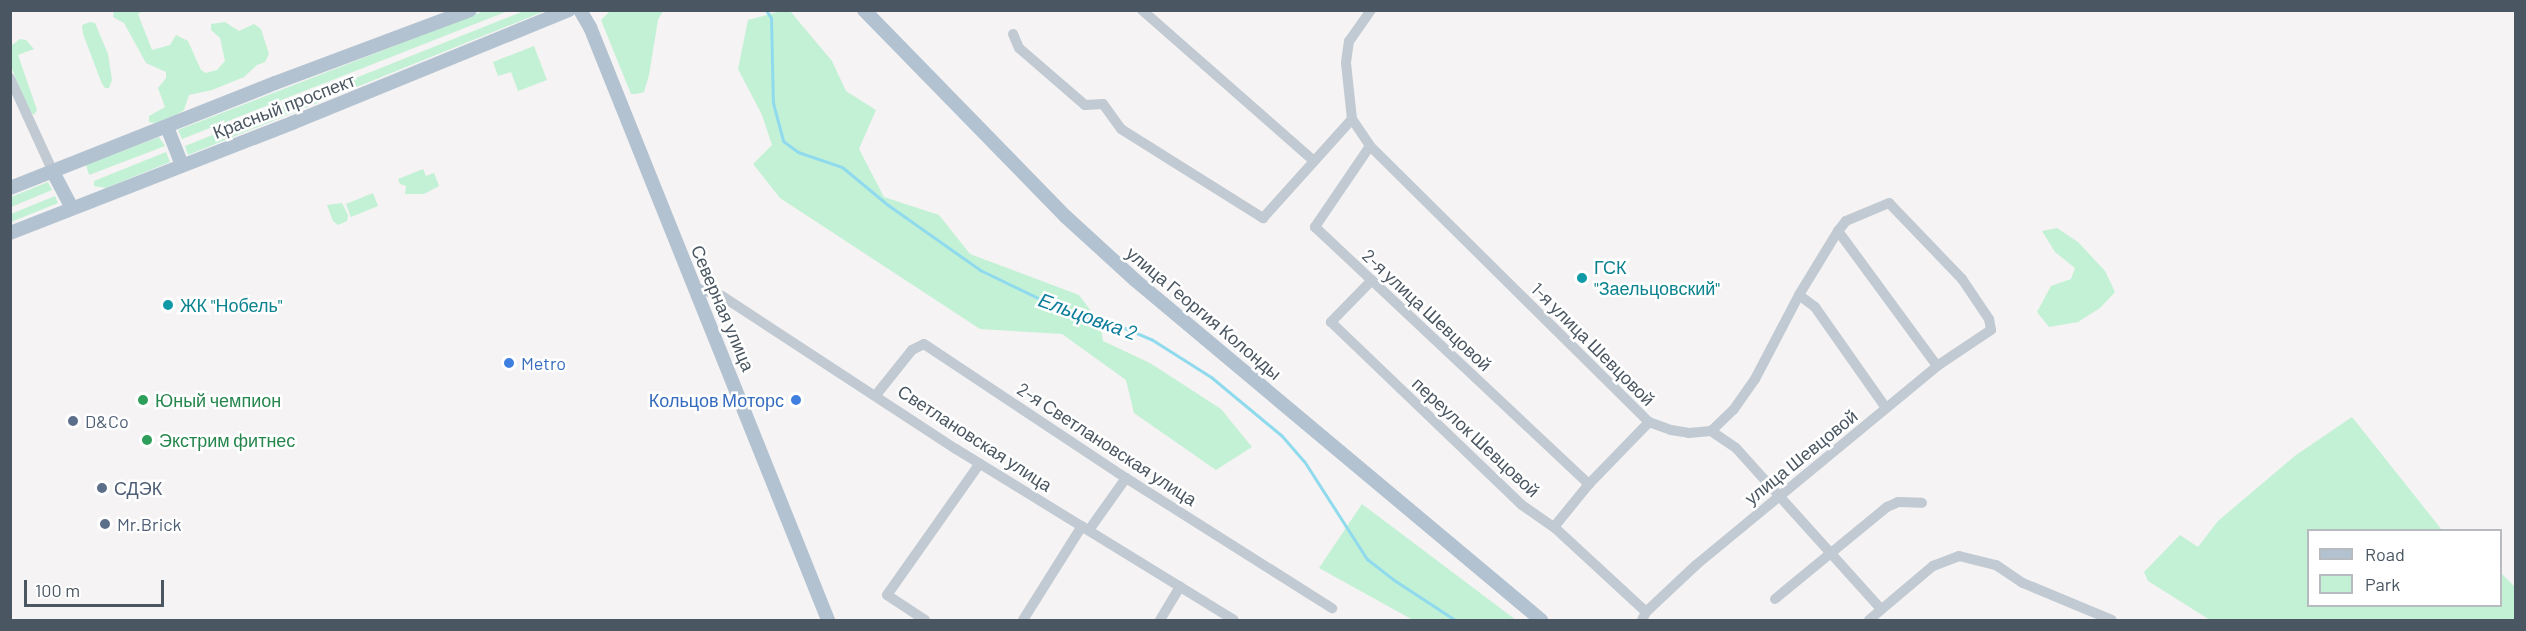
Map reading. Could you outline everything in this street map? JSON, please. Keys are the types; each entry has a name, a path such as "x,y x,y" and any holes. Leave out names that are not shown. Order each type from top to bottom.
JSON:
{"main road":[{"name":"Красный проспект","path":"10,188 275,83 470,10"},
{"name":"Красный проспект","path":"10,233 554,19 569,10"},
{"name":"Северная улица","path":"580,10 590,27 696,288 828,621"},
{"name":"улица Георгия Колонды","path":"864,10 1065,216 1135,280 1541,621"},
{"path":"167,127 182,165"},
{"path":"53,172 72,208"}],"street":[{"path":"1142,10 1313,160"},
{"path":"1013,34 1019,48 1085,105 1104,104 1121,129 1263,218 1352,119 1346,63 1349,40 1371,10"},
{"path":"10,78 53,172"},
{"name":"1-я улица Шевцовой","path":"1352,119 1370,146 1648,422 1689,433 1711,431"},
{"name":"2-я улица Шевцовой","path":"1370,146 1315,227 1589,484"},
{"name":"улица Шевцовой","path":"1644,616 1696,565 1779,496 1937,366 1991,330 1989,319 1962,279 1889,203 1846,221 1838,231"},
{"path":"1881,609 1736,448 1711,431 1733,410 1755,379 1799,295 1838,231 1937,366"},
{"name":"переулок Шевцовой","path":"1372,280 1330,322 1522,505 1554,527 1644,616"},
{"name":"Светлановская улица","path":"696,288 722,296 980,463 1234,621"},
{"path":"1799,295 1815,307 1886,408"},
{"name":"2-я Светлановская улица","path":"876,395 912,350 924,344 1126,478 1332,608"},
{"path":"1554,527 1589,484 1648,422"},
{"path":"925,621 887,595 980,463"},
{"path":"1023,621 1086,528 1126,478"},
{"path":"1775,599 1887,507 1898,502 1922,502"},
{"path":"1869,621 1934,566 1959,556 1996,565 2023,583 2112,621"},
{"path":"1160,621 1180,587"}],"green space":[{"path":"114,11 142,11 138,14 152,50 170,45 176,35 188,41 201,70 206,73 217,70 225,61 220,38 211,30 211,24 225,22 239,31 254,24 261,29 269,54 265,62 257,65 244,77 212,90 189,95 184,110 155,123 149,122 149,116 165,107 158,88 166,78 166,72 146,63 124,23 113,17"},
{"path":"484,11 508,11 182,139 178,130"},
{"path":"524,11 545,11 188,155 185,146"},
{"path":"610,11 663,11 658,20 644,92 631,94 601,20"},
{"path":"781,11 790,11 832,61 846,91 876,110 859,149 884,197 939,215 970,254 1079,295 1100,323 1103,341 1150,363 1221,409 1252,447 1216,470 1134,413 1126,380 1062,334 980,329 780,198 753,164 772,145 762,115 738,69 748,20"},
{"path":"95,23 108,54 112,80 109,88 105,88 102,84 83,34 82,25"},
{"path":"20,39 26,40 34,49 18,55 37,110 34,115 29,111 11,66 11,46"},
{"path":"534,46 547,80 518,91 511,72 498,76 493,62"},
{"path":"159,137 165,146 89,175 86,165"},
{"path":"166,152 170,162 106,188 94,186 94,181"},
{"path":"423,169 426,176 434,173 439,186 424,194 405,194 406,186 400,184 398,179"},
{"path":"48,182 52,190 11,207 11,197"},
{"path":"373,193 378,206 351,217 346,204"},
{"path":"55,196 58,203 11,222 11,214"},
{"path":"342,203 348,215 347,221 338,225 333,221 327,205"},
{"path":"2057,228 2078,242 2105,271 2115,292 2100,308 2078,322 2049,327 2037,312 2051,286 2071,279 2075,268 2055,252 2042,231"},
{"path":"2352,417 2441,529 2307,529 2307,607 2502,607 2502,574 2515,587 2515,620 2210,620 2148,581 2144,572 2180,535 2198,547 2218,521 2296,455"},
{"path":"1362,504 1516,620 1413,620 1319,568"}],"waterway":[{"name":"Ельцовка 2","path":"766,10 771,18 773,103 783,141 798,152 842,167 888,205 980,270 1065,311 1120,326 1151,339 1211,377 1282,436 1304,461 1367,559 1394,580 1455,620"}],"place":[{"name":"ГСК \"Заельцовский\"","path":"1582,278"},
{"name":"ЖК \"Нобель\"","path":"168,305"},
{"name":"Metro","path":"509,363"},
{"name":"Юный чемпион","path":"143,400"},
{"name":"Кольцов Моторс","path":"796,400"},
{"name":"D&Co","path":"73,421"},
{"name":"Экстрим фитнес","path":"147,440"},
{"name":"СДЭК","path":"102,488"},
{"name":"Mr.Brick","path":"105,524"}]}
